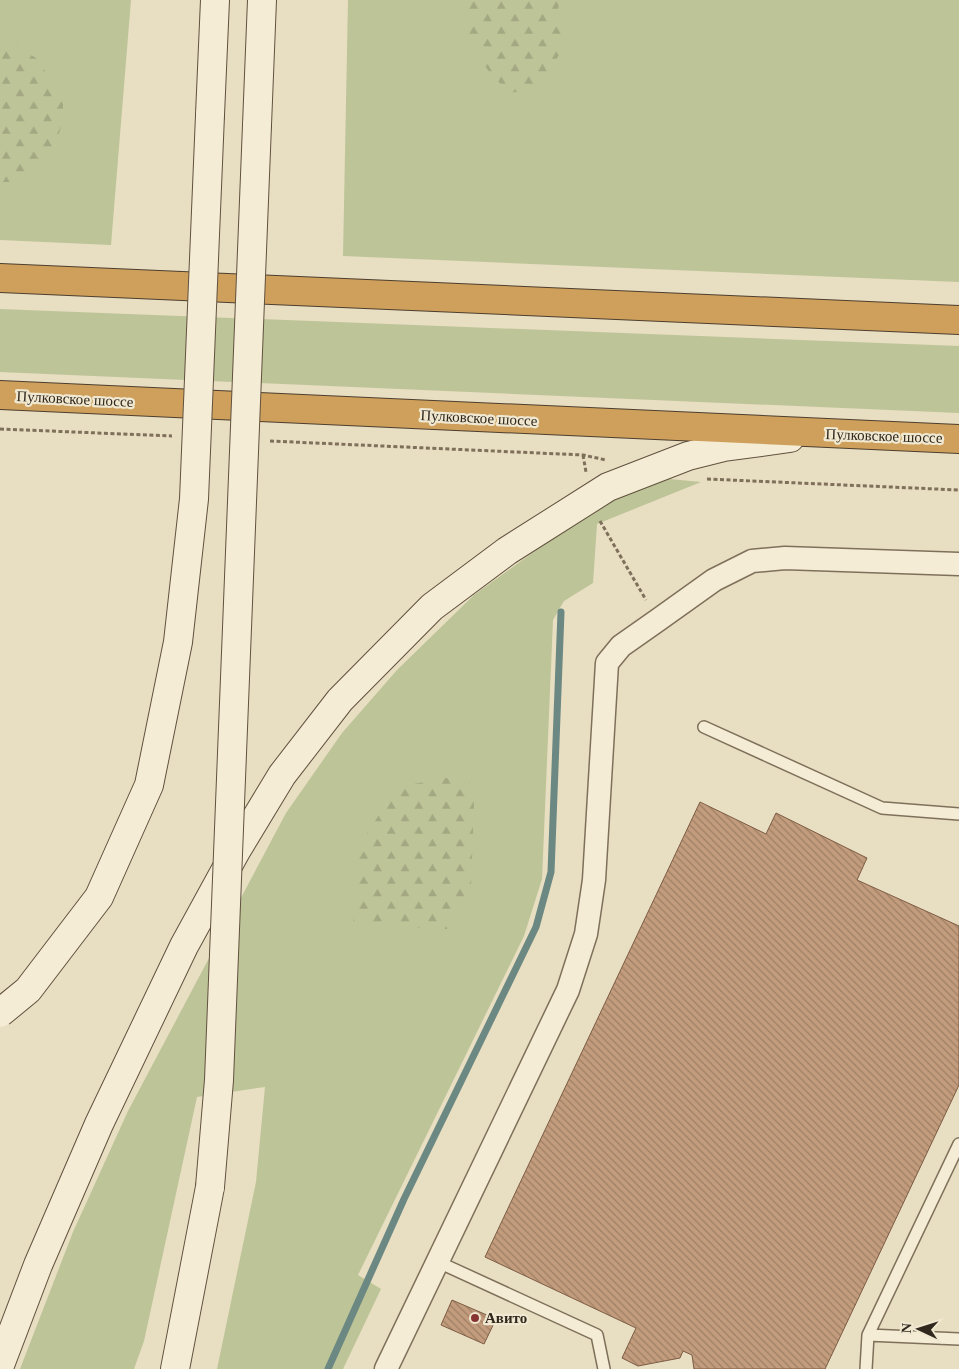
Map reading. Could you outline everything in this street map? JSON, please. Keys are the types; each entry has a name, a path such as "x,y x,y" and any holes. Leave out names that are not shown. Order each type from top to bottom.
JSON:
{"highway":[{"path":"0,278 959,320"},
{"name":"Пулковское шоссе","path":"0,395 959,440"}],"main road":[{"path":"0,1013 28,990 99,898 149,784 178,642 194,499 214,0"},
{"path":"175,1369 210,1187 220,1070 262,0"},
{"path":"0,1365 38,1265 99,1124 184,946 236,851 282,775 340,700 432,606 500,557 592,497 646,470 688,456 724,447 823,434"}],"street":[{"path":"386,1369 568,990 586,934 594,880 607,663 621,646 714,580 752,561 785,558 959,564"}],"lane":[{"path":"704,726 882,808 959,814"},
{"path":"866,1369 868,1335 959,1144"},
{"path":"436,1262 597,1335 604,1369"},
{"path":"868,1335 959,1339"}],"path":[{"path":"0,429 178,437"},
{"path":"267,441 583,455 610,461"},
{"path":"583,455 594,510 617,554 658,620"},
{"path":"700,479 959,490"}],"green space":[{"path":"0,0 131,0 111,245 0,240"},
{"path":"348,0 959,0 959,282 343,256"},
{"path":"463,0 559,0 558,13 564,45 542,87 510,93 488,71 471,42"},
{"path":"0,36 36,58 63,96 63,121 53,151 12,182 0,182"},
{"path":"0,309 959,346 959,413 0,372"},
{"path":"659,478 701,482 597,524 593,583 564,601 553,620 542,879 524,936 358,1275 381,1289 343,1369 217,1369 256,1182 265,1087 197,1097 144,1341 134,1369 20,1369 73,1232 128,1111 286,813 342,733 397,670 474,595 585,515"},
{"path":"468,774 474,804 471,887 447,929 353,925 357,849 397,787"}],"building":[{"path":"700,802 766,834 776,813 867,858 857,880 959,926 959,1085 825,1369 694,1369 692,1355 683,1351 680,1358 638,1366 622,1358 636,1328 485,1257"},
{"path":"452,1300 496,1319 484,1344 441,1325"}],"waterway":[{"path":"328,1369 404,1199 536,927 551,872 561,612"}],"place":[{"name":"Авито","path":"475,1318"}]}
